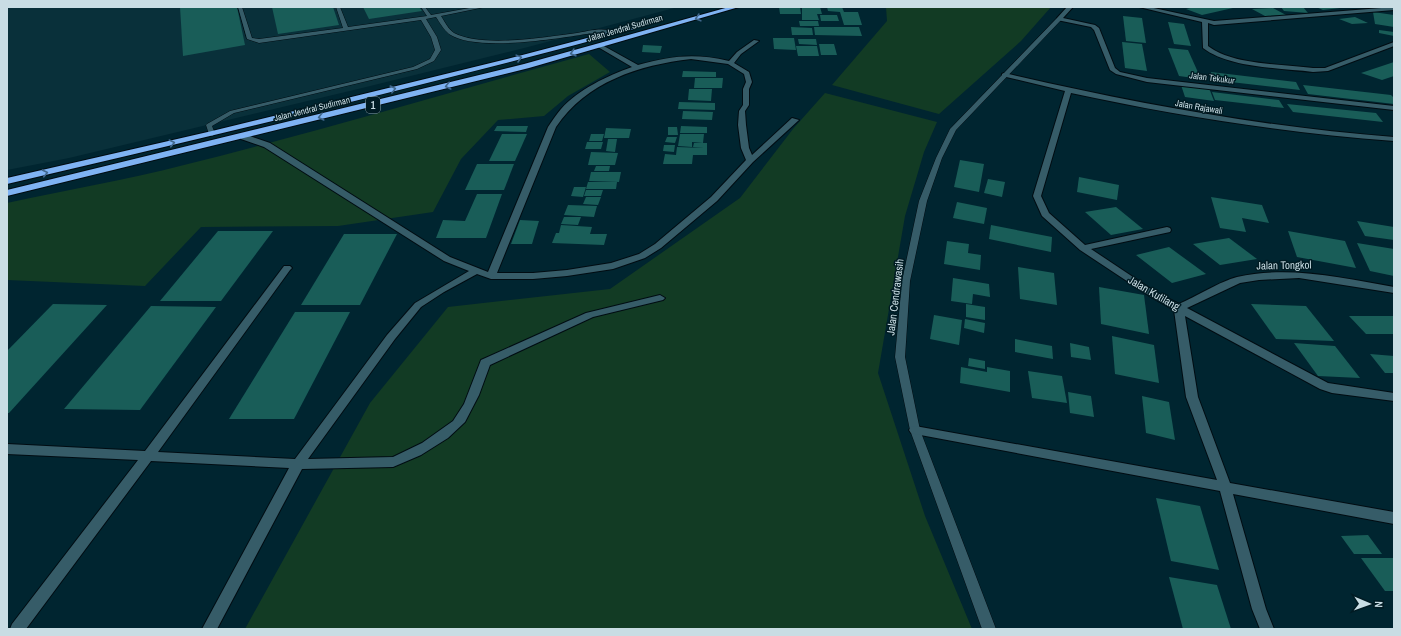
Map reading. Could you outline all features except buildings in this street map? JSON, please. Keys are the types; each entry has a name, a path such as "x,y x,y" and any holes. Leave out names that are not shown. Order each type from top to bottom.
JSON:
{"highway":[{"name":"Jalan Jendral Sudirman","path":"7,181 212,134 510,61 708,7"},
{"name":"Jalan Jendral Sudirman","path":"7,193 244,137 526,66 736,7"}],"street":[{"name":"Jalan Cendrawasih","path":"1059,19 1070,7"},
{"path":"1142,7 1205,22 1226,22 1394,8"},
{"path":"1153,9 1163,7"},
{"name":"Jalan Tekukur","path":"1059,19 1086,24 1097,29 1112,69 1118,73 1147,80 1394,108"},
{"name":"Jalan Tekukur","path":"1205,22 1205,47 1221,57 1230,60 1313,70 1326,70 1394,44"},
{"path":"730,63 739,53 756,41"},
{"path":"600,46 638,68"},
{"path":"491,276 552,127 566,108 594,86 638,68 673,59 692,57 730,63 747,73 749,82 746,89 746,105 742,111 742,125 745,148 750,160"},
{"name":"Jalan Rajawali","path":"1004,76 1068,91 1211,118 1283,129 1394,139"},
{"name":"Jalan Kutilang","path":"1068,91 1037,196 1045,214 1083,248 1154,295 1324,386 1332,389 1394,397"},
{"path":"244,137 267,145 447,258 491,276 567,273 613,266 642,256 658,246 714,199 750,160 795,120"},
{"path":"1083,248 1167,230"},
{"path":"17,629 148,456 287,268"},
{"path":"209,629 298,464 391,337 418,306 441,290 476,271"},
{"name":"Jalan Tongkol","path":"1179,308 1238,280 1259,277 1293,275 1319,277 1394,290"},
{"path":"7,449 298,464 393,462 406,458 457,424 480,384 485,363 590,315 660,298"},
{"path":"1179,308 1192,397 1224,486 1259,609 1267,629"},
{"path":"915,430 1394,518"}],"lane":[{"path":"240,7 250,39 264,41 438,16 483,7"},
{"path":"338,7 346,29"},
{"path":"423,7 430,17"},
{"path":"438,16 452,34 479,40 515,41 599,31 613,33"},
{"path":"212,134 209,125 232,112 415,68 432,60 438,50 434,37 423,18"},
{"name":"Jalan Cendrawasih","path":"989,629 915,430 900,357 906,281 923,201 939,158 953,129 1059,19"}],"shaded area":[{"path":"7,7 678,7 528,47 358,89 69,158 7,170"}],"green space":[{"path":"886,7 1051,7 1021,41 939,114 832,85 887,21"},
{"path":"589,54 610,72 568,96 544,116 498,120 461,159 433,212 338,226 201,227 145,286 7,280 7,203 140,175 235,152"},
{"path":"825,93 937,122 924,152 905,216 878,373 925,516 972,629 245,629 370,403 448,307 610,289 740,198 793,129"}]}
